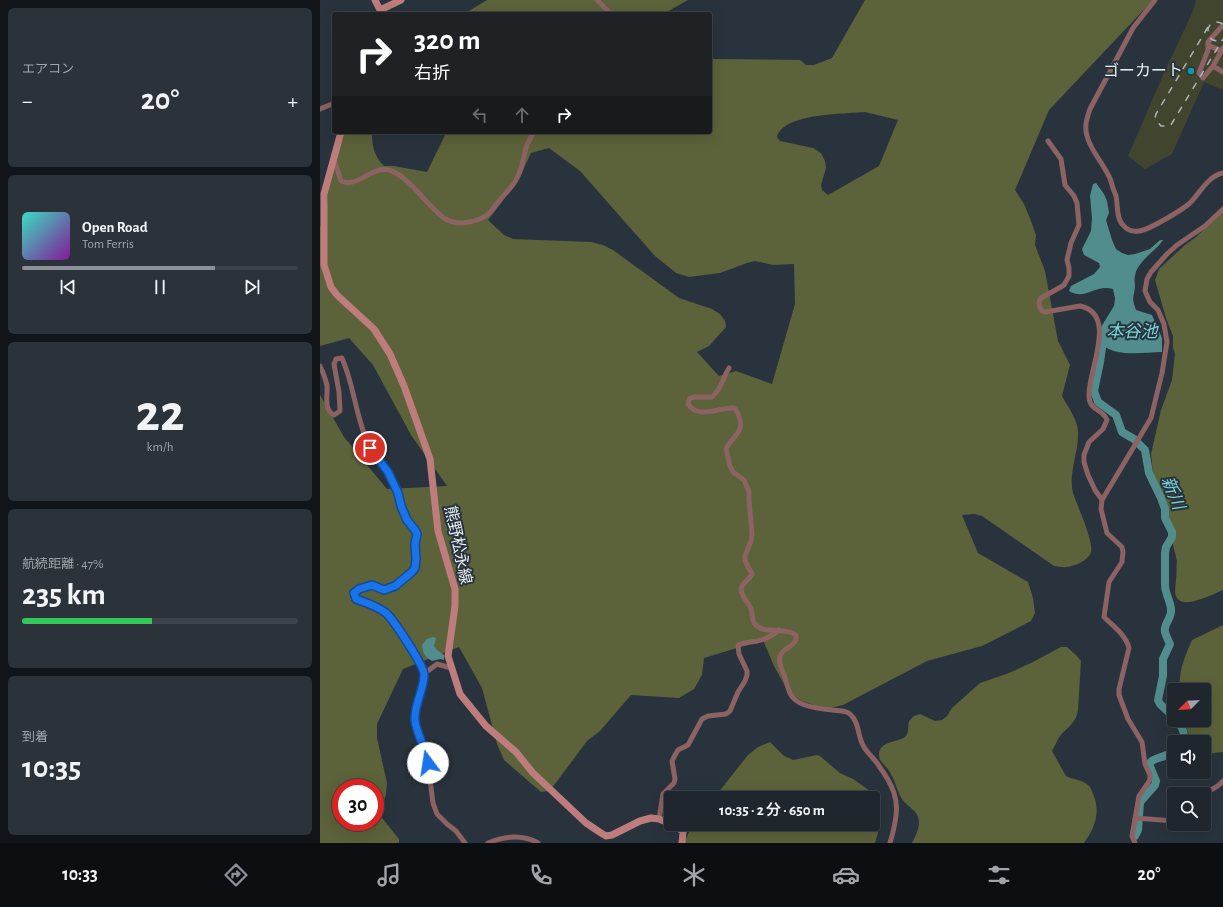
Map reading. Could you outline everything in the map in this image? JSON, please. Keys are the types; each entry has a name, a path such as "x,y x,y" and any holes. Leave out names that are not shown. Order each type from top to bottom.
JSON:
{"main road":[{"path":"375,0 380,12 401,0"},
{"name":"熊野松永線","path":"340,134 322,194 322,239 324,266 327,276 337,295 374,329 390,354 404,386 430,459 438,531 455,589 455,606 448,656 460,694 486,726 516,752 533,773 586,823 606,836 612,836 640,821 651,818 659,819 678,827 684,832 682,843"}],"street":[{"path":"597,0 608,12"},
{"path":"1155,0 1133,28 1086,119 1087,136 1091,146 1108,175 1116,196 1119,219 1126,229 1133,231 1145,230 1182,210 1190,203 1210,179 1223,173"},
{"path":"1208,45 1222,49 1213,66 1203,78 1199,73 1208,50 1208,45 1208,42 1223,25"},
{"path":"1213,66 1223,72"},
{"path":"320,109 332,104"},
{"path":"334,158 341,181 349,183 378,170 384,169 392,171 409,183 434,210 444,218 450,221 470,221 487,215 516,180 522,165 526,147 533,134"},
{"path":"1048,141 1061,159 1065,185 1074,196 1077,203 1079,225 1071,243 1067,260 1069,276 1064,284 1059,288 1039,300 1039,307 1045,312 1085,306 1089,308 1098,321 1100,333 1089,388 1089,399 1093,408 1103,414 1107,420 1103,428 1089,442 1084,455 1084,462 1095,490 1102,500"},
{"path":"1136,843 1132,836 1138,819 1139,796 1148,783 1150,775 1145,764 1142,742 1128,719 1119,695 1119,689 1129,648 1128,643 1125,637 1104,617 1109,582 1122,562 1124,552 1118,543 1107,533 1101,509 1102,500 1151,418 1157,399 1167,342 1164,324 1158,310 1150,302 1145,291 1147,279 1151,272 1167,254 1177,245 1205,226 1223,209"},
{"path":"320,366 327,387 326,398 328,409 334,415 340,411 334,364 336,359 342,358 348,372 365,436 370,448 388,472 398,493 401,506 407,520 417,534 415,544 415,568 412,572 395,586 384,590 372,585 367,586 359,589 354,593 354,596 356,599 379,608 388,614 399,629 425,673 423,688 417,706 415,719 427,756 433,803 437,814 456,831 465,843"},
{"path":"729,368 722,385 712,397 694,397 689,399 688,404 693,410 699,412 728,408 734,408 737,410 741,424 740,430 726,449 733,472 744,480 749,492 752,534 745,556 745,561 752,574 741,589 751,609 752,618 758,627 766,630 791,632 796,635 796,640 781,654 780,659 780,664 787,686 795,700 801,704 818,708 844,711 849,713 856,720 864,748 878,763 896,796 897,809 890,843"},
{"path":"659,819 663,794 674,783 675,779 672,761 674,756 678,750 688,745 702,719 708,716 726,714 730,711 738,692 745,681 747,670 739,654 738,645 762,640 772,636 779,630"},
{"path":"425,673 437,664 451,668"},
{"path":"1211,790 1220,785 1223,781"},
{"path":"1138,819 1167,821"},
{"path":"488,843 507,837 526,838 538,843"}],"shaded area":[{"path":"487,0 688,0 667,12 467,12"},
{"path":"865,0 1153,0 1049,110 1015,190 1024,204 1036,235 1035,245 1045,271 1058,341 1070,365 1062,396 1078,427 1078,440 1072,485 1073,493 1090,540 1091,552 1087,558 1073,566 1054,566 982,516 974,514 962,515 978,553 1028,582 1033,598 1035,613 1031,621 982,646 927,661 843,705 826,709 802,701 789,693 774,666 763,640 704,658 702,675 694,689 679,698 631,695 600,731 587,741 555,784 548,791 541,792 504,760 497,744 482,688 459,647 403,669 377,724 377,738 387,783 384,800 384,779 332,779 332,831 384,831 384,820 399,839 399,843 320,843 320,395 344,437 387,489 447,486 411,435 373,365 349,338 320,346 320,226 326,232 328,184 342,134 372,134 374,150 384,166 394,166 427,172 445,134 712,134 712,59 800,60 806,65 814,65 832,58","holes":["865,112 898,120 879,166 828,195 822,190 821,185 826,168 825,161 821,153 813,148 780,141 777,137 782,129 790,123 802,119 830,114","549,148 580,171 655,256 676,273 689,277 720,273 755,261 773,265 794,264 795,304 772,384 736,371 719,376 697,352 709,346 726,327 725,321 720,314 712,309 679,298 613,250 603,245 591,242 513,239 504,235 488,220 518,181 531,153"]},
{"path":"1196,0 1223,0 1223,90 1204,82 1172,154 1145,169 1128,156 1193,11"},
{"path":"1223,209 1223,590 1196,601 1182,602 1177,598 1175,592 1177,561 1165,512 1155,492 1151,454 1161,410 1172,380 1175,354 1173,348 1173,336 1155,280 1159,269 1196,237"},
{"path":"1223,625 1223,752 1211,753 1211,735 1189,735 1186,727 1211,727 1211,683 1180,683 1181,670 1192,640"},
{"path":"1061,647 1067,647 1081,661 1078,710 1074,722 1060,736 1052,751 1066,776 1083,782 1089,786 1095,801 1097,807 1096,820 1084,843 912,843 917,831 919,819 915,812 902,799 892,776 880,760 879,756 882,747 885,744 906,736 909,721 914,716 920,714 935,721 942,720 947,716 952,708 980,683 1009,673"},
{"path":"770,742 784,756 793,760 817,755 820,756 840,773 853,779 870,791 720,791 748,755 758,747"},
{"path":"690,831 877,831 878,833 875,843 684,843"}],"water":[{"name":"本谷池","path":"1096,183 1107,201 1109,213 1106,220 1116,249 1128,255 1135,254 1150,249 1160,240 1163,240 1143,261 1136,271 1133,300 1136,310 1152,315 1162,338 1162,352 1125,353 1105,347 1105,335 1112,324 1115,298 1113,289 1106,288 1080,294 1075,294 1069,291 1071,286 1094,274 1100,267 1099,263 1084,255 1082,249 1091,231 1092,218 1090,196 1093,184"},
{"path":"433,637 436,638 434,646 444,655 444,660 440,659 432,661 424,653 422,645 427,639"}],"waterway":[{"name":"新川","path":"1118,307 1105,328 1094,391 1098,402 1116,415 1122,432 1134,439 1145,450 1149,473 1161,498 1165,509 1165,518 1172,532 1172,537 1166,547 1165,553 1165,588 1171,610 1165,632 1170,644 1163,659 1163,676 1158,700 1167,710"},
{"name":"新川","path":"1181,727 1184,735"},
{"name":"新川","path":"1135,836 1138,830 1140,802 1155,785 1156,781 1149,764 1151,761 1167,755"}],"railway":[{"path":"1223,24 1216,22 1212,23 1208,31 1209,36 1212,39 1216,41 1223,39"},
{"path":"1208,27 1156,114 1155,118 1161,126 1170,126 1223,39"}],"place":[{"name":"ゴーカート","path":"1191,71"}],"route":[{"path":"370,448 388,472 398,493 401,506 407,520 417,534 415,544 416,559 415,568 412,572 395,586 384,590 372,585 367,586 359,589 354,593 354,596 356,599 379,608 388,614 421,664 425,673 423,688 417,706 415,719 428,763"}]}
